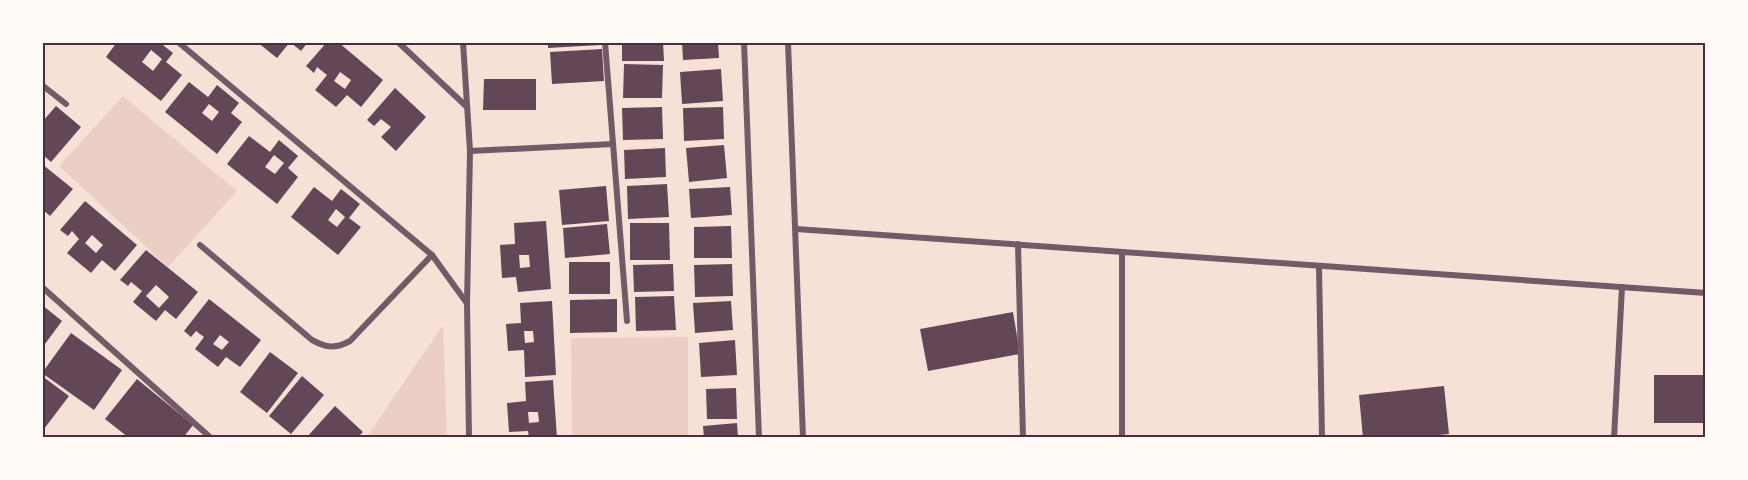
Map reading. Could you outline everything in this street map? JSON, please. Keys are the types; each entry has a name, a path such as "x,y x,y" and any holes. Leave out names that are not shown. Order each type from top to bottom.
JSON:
{"street":[{"path":"178,42 432,255 467,303"},
{"path":"398,42 467,108"},
{"path":"463,42 470,151 467,303 469,438"},
{"path":"605,42 627,321"},
{"path":"744,42 759,438"},
{"path":"788,42 803,438"},
{"path":"42,85 66,104"},
{"path":"470,151 613,144"},
{"path":"796,229 1706,293"},
{"path":"1018,244 1023,438"},
{"path":"200,245 312,340 332,348 338,348 350,341 432,255"},
{"path":"1122,252 1122,438"},
{"path":"1319,266 1322,438"},
{"path":"42,287 212,438"},
{"path":"1614,438 1622,287"}],"shaded area":[{"path":"123,96 237,191 168,267 59,166"},
{"path":"443,325 447,438 366,438"},
{"path":"688,337 688,438 572,438 571,338"}],"building":[{"path":"117,42 146,42 148,44 159,42 173,53 166,62 182,75 161,101 106,57","holes":["151,50 162,59 153,71 142,62"]},
{"path":"257,42 290,42 277,58"},
{"path":"290,42 308,42 301,51"},
{"path":"327,42 338,42 383,80 361,107 347,95 336,107 315,90 327,75 317,67 314,73 306,66","holes":["340,72 351,80 345,89 334,81"]},
{"path":"548,42 599,42 600,45 548,48"},
{"path":"622,42 663,42 664,61 622,61"},
{"path":"682,42 718,42 719,58 683,60"},
{"path":"602,49 604,81 552,84 550,52"},
{"path":"624,64 663,65 662,98 623,98"},
{"path":"721,69 723,101 682,104 680,72"},
{"path":"484,79 536,79 536,110 483,110"},
{"path":"189,82 208,97 217,85 239,103 231,113 242,122 217,154 165,112","holes":["209,104 219,112 212,121 202,113"]},
{"path":"395,88 426,117 396,151 381,137 391,127 381,119 374,126 367,120"},
{"path":"56,106 81,127 51,162 42,154 42,122"},
{"path":"662,107 663,139 623,140 622,108"},
{"path":"723,107 724,139 684,141 683,108"},
{"path":"249,136 270,152 279,140 298,156 288,168 298,177 277,204 227,164","holes":["274,155 284,163 275,174 265,167"]},
{"path":"724,145 727,178 689,182 686,148"},
{"path":"665,148 666,177 625,179 624,150"},
{"path":"42,164 73,189 50,216 42,209"},
{"path":"667,184 669,217 628,219 627,186"},
{"path":"606,186 609,221 562,225 559,190"},
{"path":"314,187 332,201 341,189 360,204 349,218 361,227 338,255 291,217","holes":["336,209 345,217 337,227 328,220"]},
{"path":"730,187 732,215 691,218 689,189"},
{"path":"85,201 137,245 115,271 102,260 91,273 67,253 79,239 72,231 68,236 60,230","holes":["92,235 103,245 96,253 85,243"]},
{"path":"546,221 551,289 518,292 516,277 502,278 500,245 515,244 514,223","holes":["519,255 529,255 530,267 520,268"]},
{"path":"630,223 669,223 670,260 630,260"},
{"path":"607,224 610,254 565,258 563,228"},
{"path":"731,226 732,258 694,258 694,227"},
{"path":"146,250 198,292 176,319 165,310 156,321 133,302 142,291 131,282 128,286 120,280","holes":["156,285 169,297 159,308 146,296"]},
{"path":"569,262 610,262 610,294 569,294"},
{"path":"673,264 674,291 634,292 633,265"},
{"path":"732,264 733,296 695,297 694,265"},
{"path":"674,296 676,330 636,331 635,297"},
{"path":"209,299 261,340 240,367 226,357 218,367 195,349 204,337 196,331 191,337 184,331","holes":["220,335 229,342 222,350 213,344"]},
{"path":"617,299 617,332 570,333 570,300"},
{"path":"552,301 556,375 525,377 524,350 508,351 506,324 521,323 520,303","holes":["524,331 533,331 534,342 525,343"]},
{"path":"731,301 733,330 695,333 693,303"},
{"path":"42,305 62,321 42,348"},
{"path":"1013,312 1020,354 928,371 920,329"},
{"path":"71,333 122,370 94,410 42,373"},
{"path":"735,340 737,375 701,377 699,343"},
{"path":"270,352 298,373 267,413 240,392"},
{"path":"1654,375 1706,375 1706,423 1654,423"},
{"path":"42,376 69,396 44,429 42,427"},
{"path":"302,376 324,395 291,434 269,416"},
{"path":"137,379 193,425 183,438 129,438 105,419"},
{"path":"553,380 557,438 529,438 528,431 509,432 507,403 526,401 525,382","holes":["528,412 538,412 539,422 529,423"]},
{"path":"1444,386 1449,434 1409,438 1363,438 1359,395"},
{"path":"736,388 737,419 707,419 706,389"},
{"path":"335,406 363,432 357,438 306,438"},
{"path":"737,423 738,438 704,438 703,426"}]}
